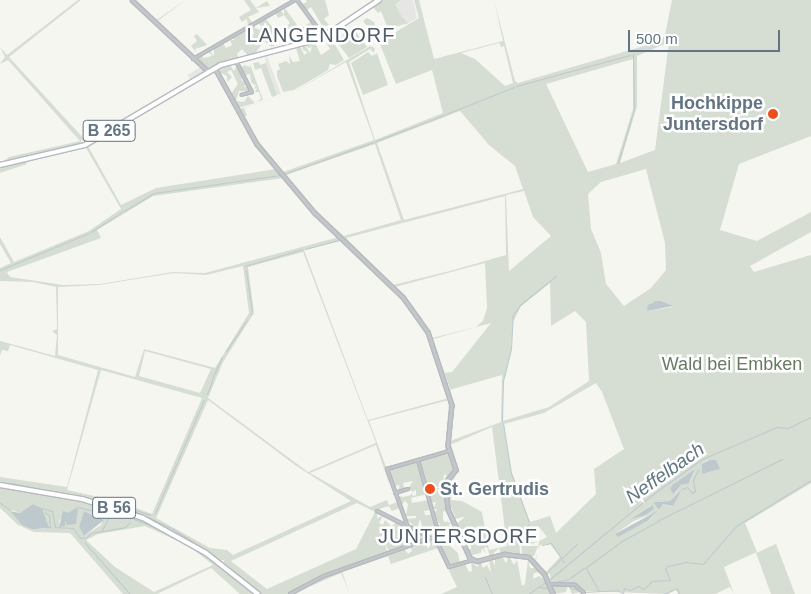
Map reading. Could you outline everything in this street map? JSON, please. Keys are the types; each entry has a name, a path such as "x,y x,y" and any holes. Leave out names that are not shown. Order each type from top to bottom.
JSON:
{"main road":[{"name":"B 265","path":"0,165 85,145 215,68 236,61 282,51 322,35 379,0"},
{"name":"B 56","path":"0,485 82,499 128,512 176,534 220,563 257,594"}],"street":[{"path":"132,0 209,72"},
{"path":"193,59 296,0 322,35"},
{"path":"236,61 252,92 241,95"},
{"path":"215,68 257,144 316,215 358,251 422,321 430,337 452,405 450,450 456,471 445,486 449,512 458,535 473,560"},
{"path":"408,527 387,468 450,450"},
{"path":"418,460 440,538"},
{"path":"395,493 408,489"},
{"path":"377,512 431,538"},
{"path":"290,594 319,578 387,552 431,538 458,535"},
{"path":"435,538 449,567 506,554 529,556 550,584 553,594"},
{"path":"550,584 575,585 584,592"}],"shaded area":[{"path":"390,0 413,0 417,18 405,25"},
{"path":"267,56 281,94 277,95 265,59"},
{"path":"201,67 206,71 191,80 187,75"},
{"path":"656,301 673,306 647,311 648,305"},
{"path":"709,460 716,460 720,469 702,474 702,464"},
{"path":"695,469 689,483 681,485 674,494 670,490 672,485"},
{"path":"682,489 673,506 663,504 659,510 653,502 670,501"},
{"path":"33,504 42,508 49,527 54,528 32,529 22,525 10,511 20,513"},
{"path":"652,505 654,509 646,515 629,520"},
{"path":"78,507 76,524 67,525 65,521 65,526 59,527 63,511 68,513"},
{"path":"84,511 104,520 84,536 79,527"},
{"path":"657,511 649,520 618,537 615,534"}],"green space":[{"path":"78,0 81,0 9,57 86,141 205,71 203,68 206,72 85,143 81,139 82,145 0,164 9,157 80,141 8,60 0,64 5,57 0,47 7,55"},
{"path":"133,0 155,21 186,0 156,22 194,57 192,57"},
{"path":"244,0 250,0 259,12 248,17 253,23 248,26 247,19 242,22 239,17 251,10"},
{"path":"298,0 302,4 307,2 306,0 325,0 329,15 324,19 329,25 323,27 311,7 306,11"},
{"path":"382,0 401,0 395,4 402,17 408,23 388,29 381,11 378,13 371,5"},
{"name":"Wald bei Embken","path":"414,0 419,0 434,59 503,41 494,0 515,81 518,83 661,41 665,35 672,0 811,0 811,136 739,164 720,230 757,241 811,212 811,232 750,266 754,272 811,255 811,483 745,523 757,552 724,567 734,594 730,587 715,594 678,594 676,590 668,594 584,591 572,594 569,587 572,584 551,583 550,574 544,573 535,560 537,554 536,561 546,572 560,557 550,544 540,545 538,550 539,541 547,537 539,527 519,535 520,554 501,554 499,548 493,554 496,555 490,557 487,547 484,548 486,554 482,548 481,553 472,555 476,560 472,557 468,550 472,548 469,544 466,546 463,539 467,535 461,536 466,534 464,529 458,531 455,525 465,517 453,519 455,516 448,501 446,483 457,471 449,446 452,411 450,441 501,422 502,375 450,390 445,373 452,372 491,323 433,339 439,357 432,338 476,327 483,321 487,308 485,263 395,287 402,295 309,206 253,138 237,110 295,91 370,46 375,48 374,53 370,49 349,62 375,140 443,113 432,70 396,84 379,42 419,18","holes":["669,42 655,150 620,163 637,106 637,56","499,43 501,47 504,46 513,83 505,86 475,59 461,53","633,59 633,109 616,164 588,172 546,84","346,62 374,140 283,172 248,128 243,118 247,115 244,108 295,91","460,111 489,145 515,166 523,189 404,220 377,143","375,144 401,220 344,236 315,211 286,175","646,169 665,243 666,270 651,288 624,306 606,284 601,253 591,229 588,194 601,182","524,191 533,217 551,236 509,271 506,195","505,196 506,255 393,285 346,238","550,283 551,326 575,311 586,322 589,381 549,407 503,421 503,385 511,352 513,322 521,306","661,301 673,307 647,311 651,303","596,383 602,392 624,449 594,469 596,494 556,533 550,516 530,522 511,471 504,424 544,413","492,427 507,546 489,550 482,512 462,501 451,500 450,486 459,470 450,445","707,460 716,460 719,469 702,474 702,464","695,469 690,482 681,485 675,494 670,490 672,485","682,489 672,506 663,504 659,510 653,502 670,501","651,505 654,509 646,515 629,520","656,512 650,520 631,529 635,523 618,536 615,534 634,521"]},
{"path":"267,1 270,6 256,8"},
{"path":"284,7 300,29 311,22 314,26 302,33 297,33 290,25 293,34 289,35 285,27 290,23 284,15"},
{"path":"280,9 284,15 278,18 275,12"},
{"path":"265,18 279,35 273,35 278,42 272,47 260,38 261,45 255,54 248,56 242,49 237,54 239,59 210,69 195,58 203,53 203,58 209,57 212,55 207,51 209,50 214,56 214,47 222,42 226,48 232,45 230,40 235,40 231,37 245,29 247,34 254,34 252,26 255,24 255,28 260,30 262,26 257,23"},
{"path":"367,18 374,22 377,31 373,33 378,41 363,21"},
{"path":"345,25 351,32 356,32 367,47 349,58 331,34 336,31 343,39 343,34 347,37 349,32 346,28 343,30"},
{"path":"197,34 207,45 195,49 197,53 191,46 197,41 194,36"},
{"path":"331,38 344,60 336,65 330,64 328,70 294,90 283,92 277,76 277,71 280,69 278,64 286,61 290,64 289,56 293,62 300,61 296,48 300,46 304,55 308,52 303,50 302,46 305,45 310,53 312,47 308,48 307,45 314,41 321,55 330,49 327,44"},
{"path":"368,52 372,56 377,53 388,85 363,95 351,63"},
{"path":"259,62 260,65 266,63 277,95 272,97 261,68 255,70 253,63"},
{"path":"229,64 234,71 237,66 243,78 241,80 246,83 244,87 249,87 250,91 239,91 236,101 244,102 248,96 255,103 238,108 230,95 238,84 231,70 227,72 232,77 227,82 227,76 217,71"},
{"path":"250,64 263,100 256,102 261,99 259,92 255,92 257,88 253,89 256,86 251,82 250,74 246,75 241,69 244,65 250,67"},
{"path":"215,70 254,141 312,212 356,250 378,273 344,240 304,250 368,420 449,398 422,323 431,340 451,403 447,451 396,465 418,462 427,494 411,498 412,503 428,500 431,510 424,511 425,515 430,515 431,511 438,536 436,533 432,535 430,529 430,531 426,528 424,532 420,519 417,529 409,526 413,525 406,519 416,518 416,516 406,516 408,504 405,501 401,506 397,495 399,493 399,496 403,497 411,495 411,492 413,496 416,495 416,490 412,492 409,487 413,481 403,483 405,490 398,491 400,485 394,486 395,489 387,470 393,466 388,467 386,470 390,486 376,445 310,473 370,507 387,500 389,505 398,502 400,508 392,511 389,506 382,508 377,511 377,518 383,516 379,523 383,525 385,520 392,527 396,522 407,528 402,533 407,545 389,551 385,544 387,551 318,577 288,594 260,594 223,562 225,559 221,561 186,538 142,516 85,498 0,484 0,477 67,487 98,370 10,345 8,351 2,350 0,356 0,341 55,356 57,335 52,331 57,329 56,287 33,282 0,281 0,268 11,263 0,244 0,237 14,262 89,231 121,209 86,148 89,147 121,205 156,188 276,169 248,134 216,73 212,72","holes":["284,178 312,213 339,237 205,273 173,272 100,284 63,285 10,277 7,272 101,238 97,230 153,196","303,252 376,443 308,472 208,398 223,362 254,313 248,267","243,266 249,313 215,368 144,349 135,377 58,355 58,287 99,285 174,273 206,275","145,351 211,369 200,393 139,376","101,370 202,398 152,514 117,501 67,490","208,400 295,465 351,501 233,555 227,550 210,548 156,518","449,400 445,451 386,467 369,421","357,503 375,512 356,549 267,589 231,561"]},
{"path":"26,161 27,164 0,173 0,167"},
{"path":"404,297 421,317 432,338"},
{"path":"447,453 450,454 455,470 449,478 444,474 443,487 428,487 419,461"},
{"path":"0,487 90,503 142,520 197,549 253,594 240,594 211,568 157,594 123,594 70,533 34,532 18,525 0,508","holes":["33,504 42,508 49,527 54,527 42,529 22,525 11,510 20,513","84,511 103,518 101,525 84,536 79,527","66,512 76,524 67,524 65,521 65,525 60,527 59,521","145,526 189,546 213,565 154,592 115,567 86,540 98,534"]},
{"path":"443,487 447,509 443,512 443,519 444,522 450,520 446,522 452,523 448,525 451,526 449,533 455,533 448,536 439,535 437,526 440,525 434,514 437,509 432,509 431,505 434,507 436,502 431,503 427,490"},
{"path":"412,530 426,538 413,543 409,537"},
{"path":"427,540 440,540 439,545 453,541 450,546 458,553 460,565 465,564 469,572 472,571 471,561 477,567 481,562 483,568 487,565 491,573 489,560 492,559 495,566 495,558 502,556 506,563 509,556 514,565 517,560 522,586 525,584 528,560 530,568 538,568 541,572 534,573 533,579 539,576 547,581 552,594 441,594 457,587 438,548 391,564 388,556 342,572 350,594 341,573 292,594 317,580 388,553 389,556 404,548 408,554 412,551 410,546 415,548 414,545 419,543 421,546 425,541 428,549 431,544"},
{"path":"538,542 524,546 538,546 534,556 522,554 521,543"},
{"path":"776,544 795,594 771,594 756,553"},
{"path":"554,585 568,585 566,592 554,594 552,587"}],"waterway":[{"path":"618,163 634,109 633,54"},
{"path":"516,86 630,55"},
{"path":"446,114 514,87"},
{"path":"376,141 444,115"},
{"path":"284,174 374,142"},
{"path":"124,211 154,193 281,175"},
{"path":"91,232 122,212"},
{"path":"0,270 89,233"},
{"path":"305,249 342,239"},
{"path":"245,266 303,249"},
{"path":"246,270 252,311"},
{"path":"502,421 503,381 511,349 513,315 520,305 556,276"},
{"path":"226,351 247,320"},
{"path":"212,379 222,357"},
{"path":"207,394 212,381"},
{"path":"155,513 204,400"},
{"name":"Neffelbach","path":"550,579 649,497 702,459 777,427 788,428 811,417"},
{"path":"503,423 511,473 529,522"},
{"path":"657,521 782,459"},
{"path":"682,489 687,487 692,493 695,491 693,480 698,470"},
{"path":"584,592 617,590 623,593 624,588 630,590 638,586 644,589 652,581 670,580 665,569 668,566 686,562 703,564 736,526 811,480"},
{"path":"11,483 124,506 173,529 215,556"},
{"path":"0,503 10,510"},
{"path":"114,503 150,515"},
{"path":"78,507 106,514 111,510 162,530"},
{"path":"42,508 52,511 55,527 73,528 80,538 85,537"},
{"path":"44,512 49,515 50,527"},
{"path":"102,530 109,517"},
{"path":"585,568 622,541 656,522"},
{"path":"85,539 91,533 125,527 129,523"},
{"path":"521,533 528,525"},
{"path":"85,543 130,594"},
{"path":"542,545 551,543 561,558"},
{"path":"548,571 577,544"},
{"path":"570,578 584,568"},
{"path":"586,568 599,591"},
{"path":"485,577 492,594"},
{"path":"551,583 569,579"},
{"name":"Neffelbach","path":"528,594 546,582"},
{"path":"553,586 562,585"},
{"name":"Neffelbach","path":"539,587 548,588"},
{"path":"569,587 580,591"},
{"path":"663,594 677,588"},
{"path":"677,589 679,594"}],"place":[{"name":"Hochkippe Juntersdorf","path":"773,114"},
{"name":"St. Gertrudis","path":"430,489"}],"district":[{"name":"LANGENDORF","path":"321,35"},
{"name":"JUNTERSDORF","path":"458,536"}]}
